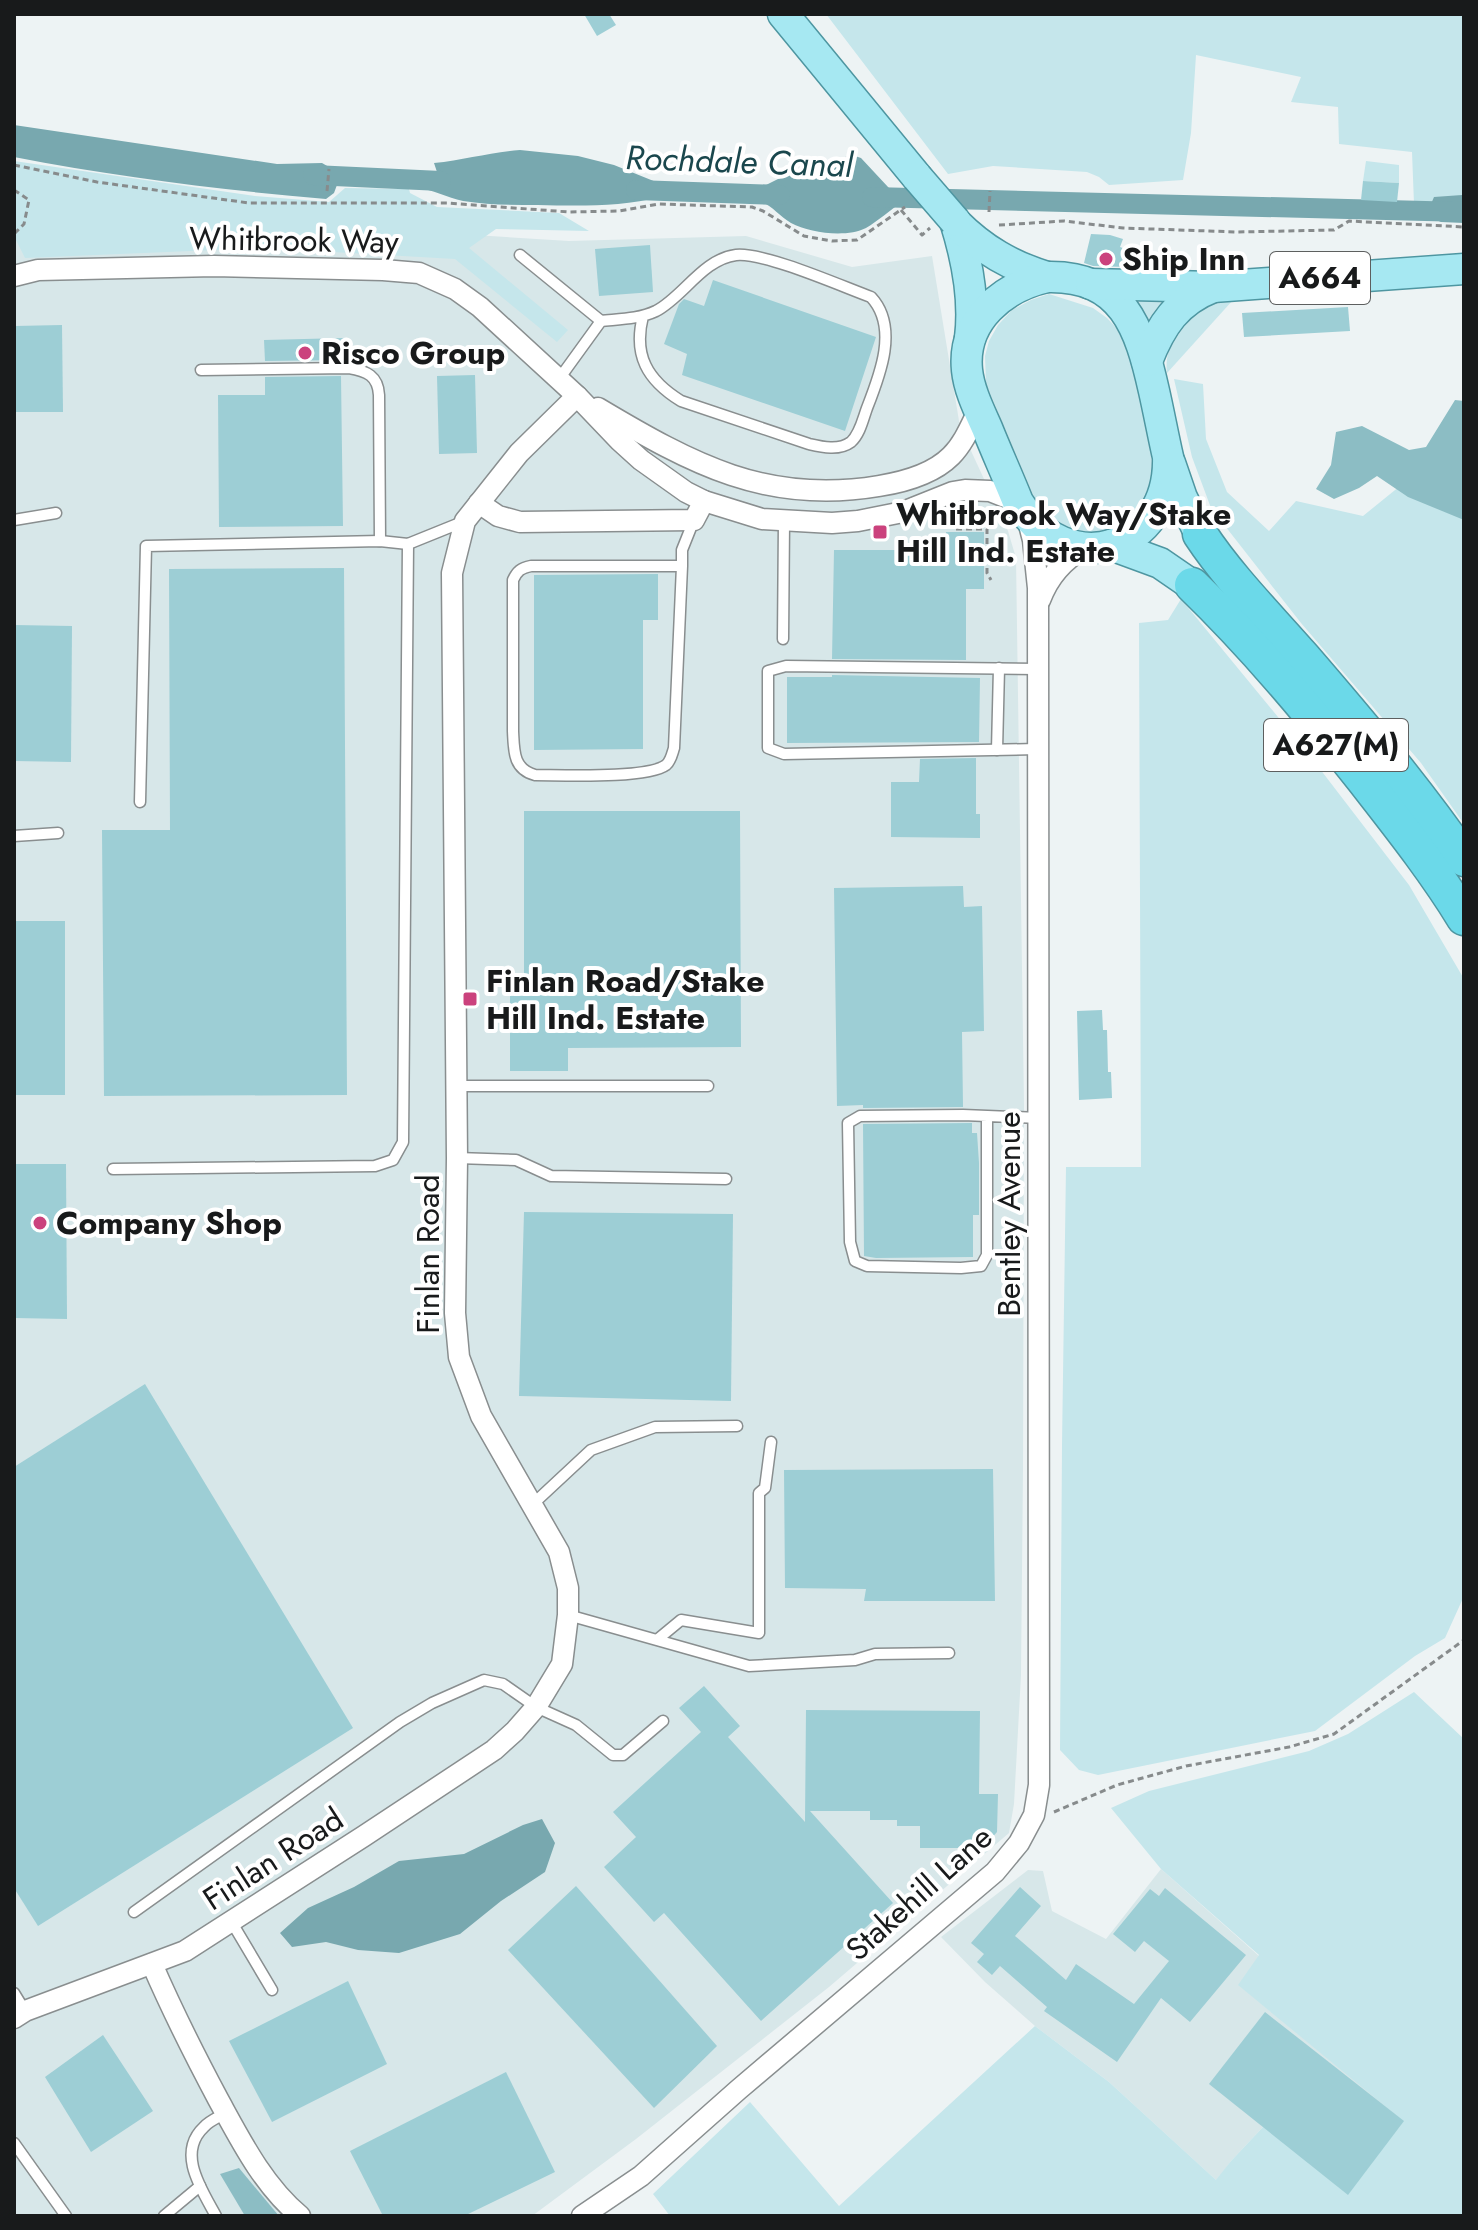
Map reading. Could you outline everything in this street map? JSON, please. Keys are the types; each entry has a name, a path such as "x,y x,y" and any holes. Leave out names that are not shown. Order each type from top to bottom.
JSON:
{"highway":[{"name":"A627(M)","path":"1200,534 1226,569 1397,768 1464,859"},
{"name":"A627(M)","path":"1192,585 1235,627 1319,723 1414,844 1464,918"}],"main road":[{"path":"783,14 917,177 969,274 970,385 1023,509 1050,537 1065,544 1098,546 1160,563 1192,585"},
{"path":"942,225 1021,269 1091,284 1122,306 1140,336 1168,457 1182,498 1200,534"},
{"name":"A664","path":"1091,284 1213,287 1464,269"},
{"path":"968,355 977,327 994,302 1028,281 1047,277"},
{"name":"A664","path":"1147,361 1160,332 1179,307 1196,294 1213,287"},
{"path":"1098,546 1138,532 1149,521 1165,492 1168,457"}],"street":[{"name":"Whitbrook Way","path":"15,274 38,270 214,266 419,273 455,289 480,307 641,460 704,501 740,513 784,521 832,523 882,518 928,504 953,492 973,489 990,491 1023,509"},
{"name":"Whitbrook Way","path":"577,396 634,430 720,471 761,484 831,492 895,483 938,467 958,449 979,409"},
{"name":"Finlan Road","path":"20,2015 185,1951 364,1836 494,1750 536,1707 562,1664 568,1588 559,1552 481,1416 459,1357 455,1313 457,1086 452,573 465,521 519,453 577,396"},
{"path":"479,503 498,516 520,522 694,520 704,501"},
{"name":"Bentley Avenue","path":"1023,509 1036,564 1037,611 1039,1785 1034,1815"},
{"path":"1037,611 1057,570 1070,557 1098,546"},
{"name":"Stakehill Lane","path":"582,2216 606,2209 749,2080 995,1872 1019,1843 1034,1815"},
{"path":"152,1964 179,2026 244,2146 265,2178 300,2216"}],"lane":[{"path":"520,255 601,321 643,316 659,310 713,265 738,254 759,257 871,297 883,315 886,342 877,381 859,431 845,445 827,448 681,401 654,379 642,360 638,343 643,316"},
{"path":"559,379 601,321"},
{"path":"201,370 349,368 363,370 374,377 378,384 380,541"},
{"path":"14,520 56,513"},
{"path":"682,566 531,566 522,568 516,574 513,580 513,731 515,754 523,770 535,775 629,773 656,769 672,757 674,748 682,566 682,550 694,520"},
{"path":"140,802 146,546 380,541 408,544 465,521"},
{"path":"783,639 784,521"},
{"path":"113,1169 375,1166 393,1160 403,1142 408,544"},
{"path":"1037,669 786,666 768,671 768,748 784,754 1037,749"},
{"path":"997,750 999,668"},
{"path":"14,836 58,833"},
{"path":"457,1086 708,1086"},
{"path":"987,1116 987,1255 981,1266 867,1266 855,1261 850,1242 848,1123 860,1116 987,1116 1039,1118"},
{"path":"457,1158 516,1160 551,1176 726,1179"},
{"path":"533,1504 591,1450 655,1427 737,1426"},
{"path":"658,1639 681,1620 759,1633 759,1493 765,1488 771,1442"},
{"path":"568,1615 749,1666 855,1660 875,1654 949,1653"},
{"path":"134,1912 400,1722 432,1703 484,1680 503,1684 536,1707 576,1725 613,1755 623,1755 663,1721"},
{"path":"231,1921 272,1990"},
{"path":"14,1993 20,2015"},
{"path":"216,2216 190,2159 193,2143 203,2127 226,2113"},
{"path":"14,2143 66,2216"},
{"path":"164,2216 178,2212 200,2186"}],"path":[{"path":"14,165 97,182 249,203 447,203 569,212 619,211 659,204 752,207 804,236 832,241 857,240 903,208 922,235 942,225"},
{"path":"327,191 329,169"},
{"path":"14,190 29,200 24,224 14,234"},
{"path":"989,212 990,191"},
{"path":"999,225 1064,221 1123,228 1237,232 1334,230 1349,221 1464,227"},
{"path":"956,529 987,529 987,573 991,580"},
{"path":"987,559 1007,558"},
{"name":"Stakehill Lane","path":"1034,1815 1057,1811 1117,1785 1186,1766 1289,1747 1334,1734 1464,1640"}],"shaded area":[{"path":"826,14 1464,14 1464,196 1431,204 1414,204 1412,152 1339,144 1338,107 1291,102 1301,77 1196,55 1191,133 1183,180 1109,185 1087,172 993,166 948,174"},
{"path":"14,125 277,164 322,163 341,174 334,193 326,199 131,177 14,157"},
{"path":"520,150 578,156 614,165 661,184 661,197 600,205 500,204 463,201 416,188 416,174 433,175 437,172 434,163"},
{"path":"852,155 861,158 902,202 866,228 849,233 808,229 791,223 769,206 754,200 754,187"},
{"path":"14,161 255,196 329,202 345,188 409,189 410,193 437,207 559,213 589,231 496,229 469,248 568,330 557,342 455,259 262,248 25,258 14,236"},
{"path":"1366,161 1399,165 1399,183 1363,181"},
{"path":"1462,195 1464,223 1414,216 1414,204 1431,204 1434,197"},
{"path":"14,200 65,209 569,241 746,236 852,267 932,256 960,427 1008,531 1016,558 1024,1106 1023,1468 1021,1675 1014,1804 1009,1833 829,1987 636,2139 532,2216 14,2216"},
{"path":"1178,292 1153,329 1130,297"},
{"path":"1049,294 1093,308 1107,318 1122,334 1136,374 1151,452 1153,485 1143,509 1118,530 1093,534 1061,528 1037,504 986,384 985,356 998,325 1012,310"},
{"path":"1233,300 1167,373 1170,346 1185,323 1207,307"},
{"path":"1174,379 1203,384 1206,439 1227,492 1269,531 1296,501 1363,516 1400,486 1464,510 1464,824 1421,763 1301,623 1211,508 1192,457"},
{"path":"1455,400 1464,401 1464,520 1408,497 1377,476 1334,499 1316,489 1331,465 1336,432 1362,426 1409,450 1426,447"},
{"path":"1181,599 1310,756 1409,885 1464,979 1464,1596 1445,1638 1415,1656 1315,1731 1098,1775 1079,1770 1060,1750 1066,1167 1141,1167 1139,623 1168,620"},
{"path":"1414,1692 1464,1739 1464,2216 670,2216 653,2194 750,2102 839,2206 1035,2026 1109,2082 1216,2180 1263,2127 1403,2121 1238,1985 1259,1955 1161,1869 1111,1808 1149,1791 1309,1751 1348,1734"},
{"path":"542,1819 555,1843 545,1872 501,1901 460,1934 399,1953 358,1950 326,1942 292,1947 280,1933 308,1908 354,1887 399,1861 464,1854"},
{"path":"1161,1869 1259,1956 1239,1985 1404,2121 1348,2195 1263,2127 1217,2181 1109,2082 1035,2026 985,1982 941,1937 1028,1870 1043,1871 1052,1911 1106,1939"},
{"path":"239,2168 279,2216 245,2216 220,2174"}],"building":[{"path":"584,14 609,14 616,25 597,36"},
{"path":"1363,181 1399,183 1397,202 1361,200"},
{"name":"Ship Inn","path":"1091,234 1123,239 1120,247 1128,250 1126,267 1084,263"},
{"path":"650,245 653,292 599,296 595,249"},
{"path":"713,280 876,337 845,431 682,375 687,354 664,344 679,304 684,299 704,306"},
{"path":"1348,307 1350,331 1244,337 1242,313"},
{"path":"62,325 63,412 14,412 15,326"},
{"name":"Risco Group","path":"344,338 345,360 265,361 264,340"},
{"path":"475,375 477,453 439,454 437,376"},
{"path":"341,376 343,526 219,527 218,395 265,395 265,377"},
{"path":"946,532 984,532 984,589 966,589 966,660 832,659 834,550 946,550"},
{"path":"344,568 347,1095 104,1096 102,830 170,830 169,569"},
{"path":"658,574 658,620 643,620 643,749 534,750 534,575"},
{"path":"14,625 72,626 71,762 14,761"},
{"path":"787,677 980,678 979,742 787,743"},
{"path":"976,758 976,814 980,814 980,838 891,837 891,782 919,782 920,759"},
{"path":"524,811 740,811 741,1047 568,1048 568,1071 510,1071 510,985 524,985"},
{"path":"963,886 964,907 982,906 984,1031 962,1032 963,1107 837,1106 834,888"},
{"path":"14,921 65,921 65,1095 14,1095"},
{"path":"1102,1010 1103,1030 1107,1030 1112,1098 1079,1100 1077,1011"},
{"path":"972,1123 972,1133 977,1133 979,1163 979,1215 973,1215 973,1257 864,1256 863,1124"},
{"name":"Company Shop","path":"14,1164 66,1164 67,1319 15,1318"},
{"path":"524,1212 733,1214 731,1401 519,1396"},
{"path":"145,1384 353,1728 38,1926 14,1888 14,1467"},
{"path":"993,1469 995,1601 864,1601 866,1589 785,1588 784,1470"},
{"path":"704,1686 740,1726 728,1737 805,1822 806,1710 980,1711 979,1794 998,1794 997,1832 983,1848 920,1848 920,1826 897,1826 897,1820 870,1820 870,1811 810,1811 893,1903 761,2021 664,1913 654,1922 604,1867 636,1837 613,1812 701,1732 679,1708"},
{"path":"576,1886 717,2046 654,2108 508,1950"},
{"path":"1020,1887 1041,1906 1015,1936 1066,1980 1076,1964 1134,2004 1169,1961 1144,1941 1135,1952 1113,1934 1150,1889 1159,1896 1165,1888 1246,1955 1190,2022 1161,1998 1117,2062 1044,2011 1047,2007 1000,1966 992,1975 977,1962 984,1954 971,1943"},
{"path":"348,1981 387,2064 272,2122 229,2041"},
{"path":"1265,2012 1404,2121 1348,2195 1209,2084"},
{"path":"103,2035 153,2111 91,2152 45,2077"},
{"path":"506,2072 555,2172 464,2216 383,2216 350,2151"}],"waterway":[{"name":"Rochdale Canal","path":"313,175 441,181"},
{"name":"Rochdale Canal","path":"636,190 780,195"},
{"name":"Rochdale Canal","path":"872,197 1464,212"}],"place":[{"name":"Ship Inn","path":"1106,259"},
{"name":"Risco Group","path":"305,353"},
{"name":"Whitbrook Way/Stake Hill Ind. Estate","path":"880,532"},
{"name":"Finlan Road/Stake Hill Ind. Estate","path":"470,999"},
{"name":"Company Shop","path":"40,1223"}]}
